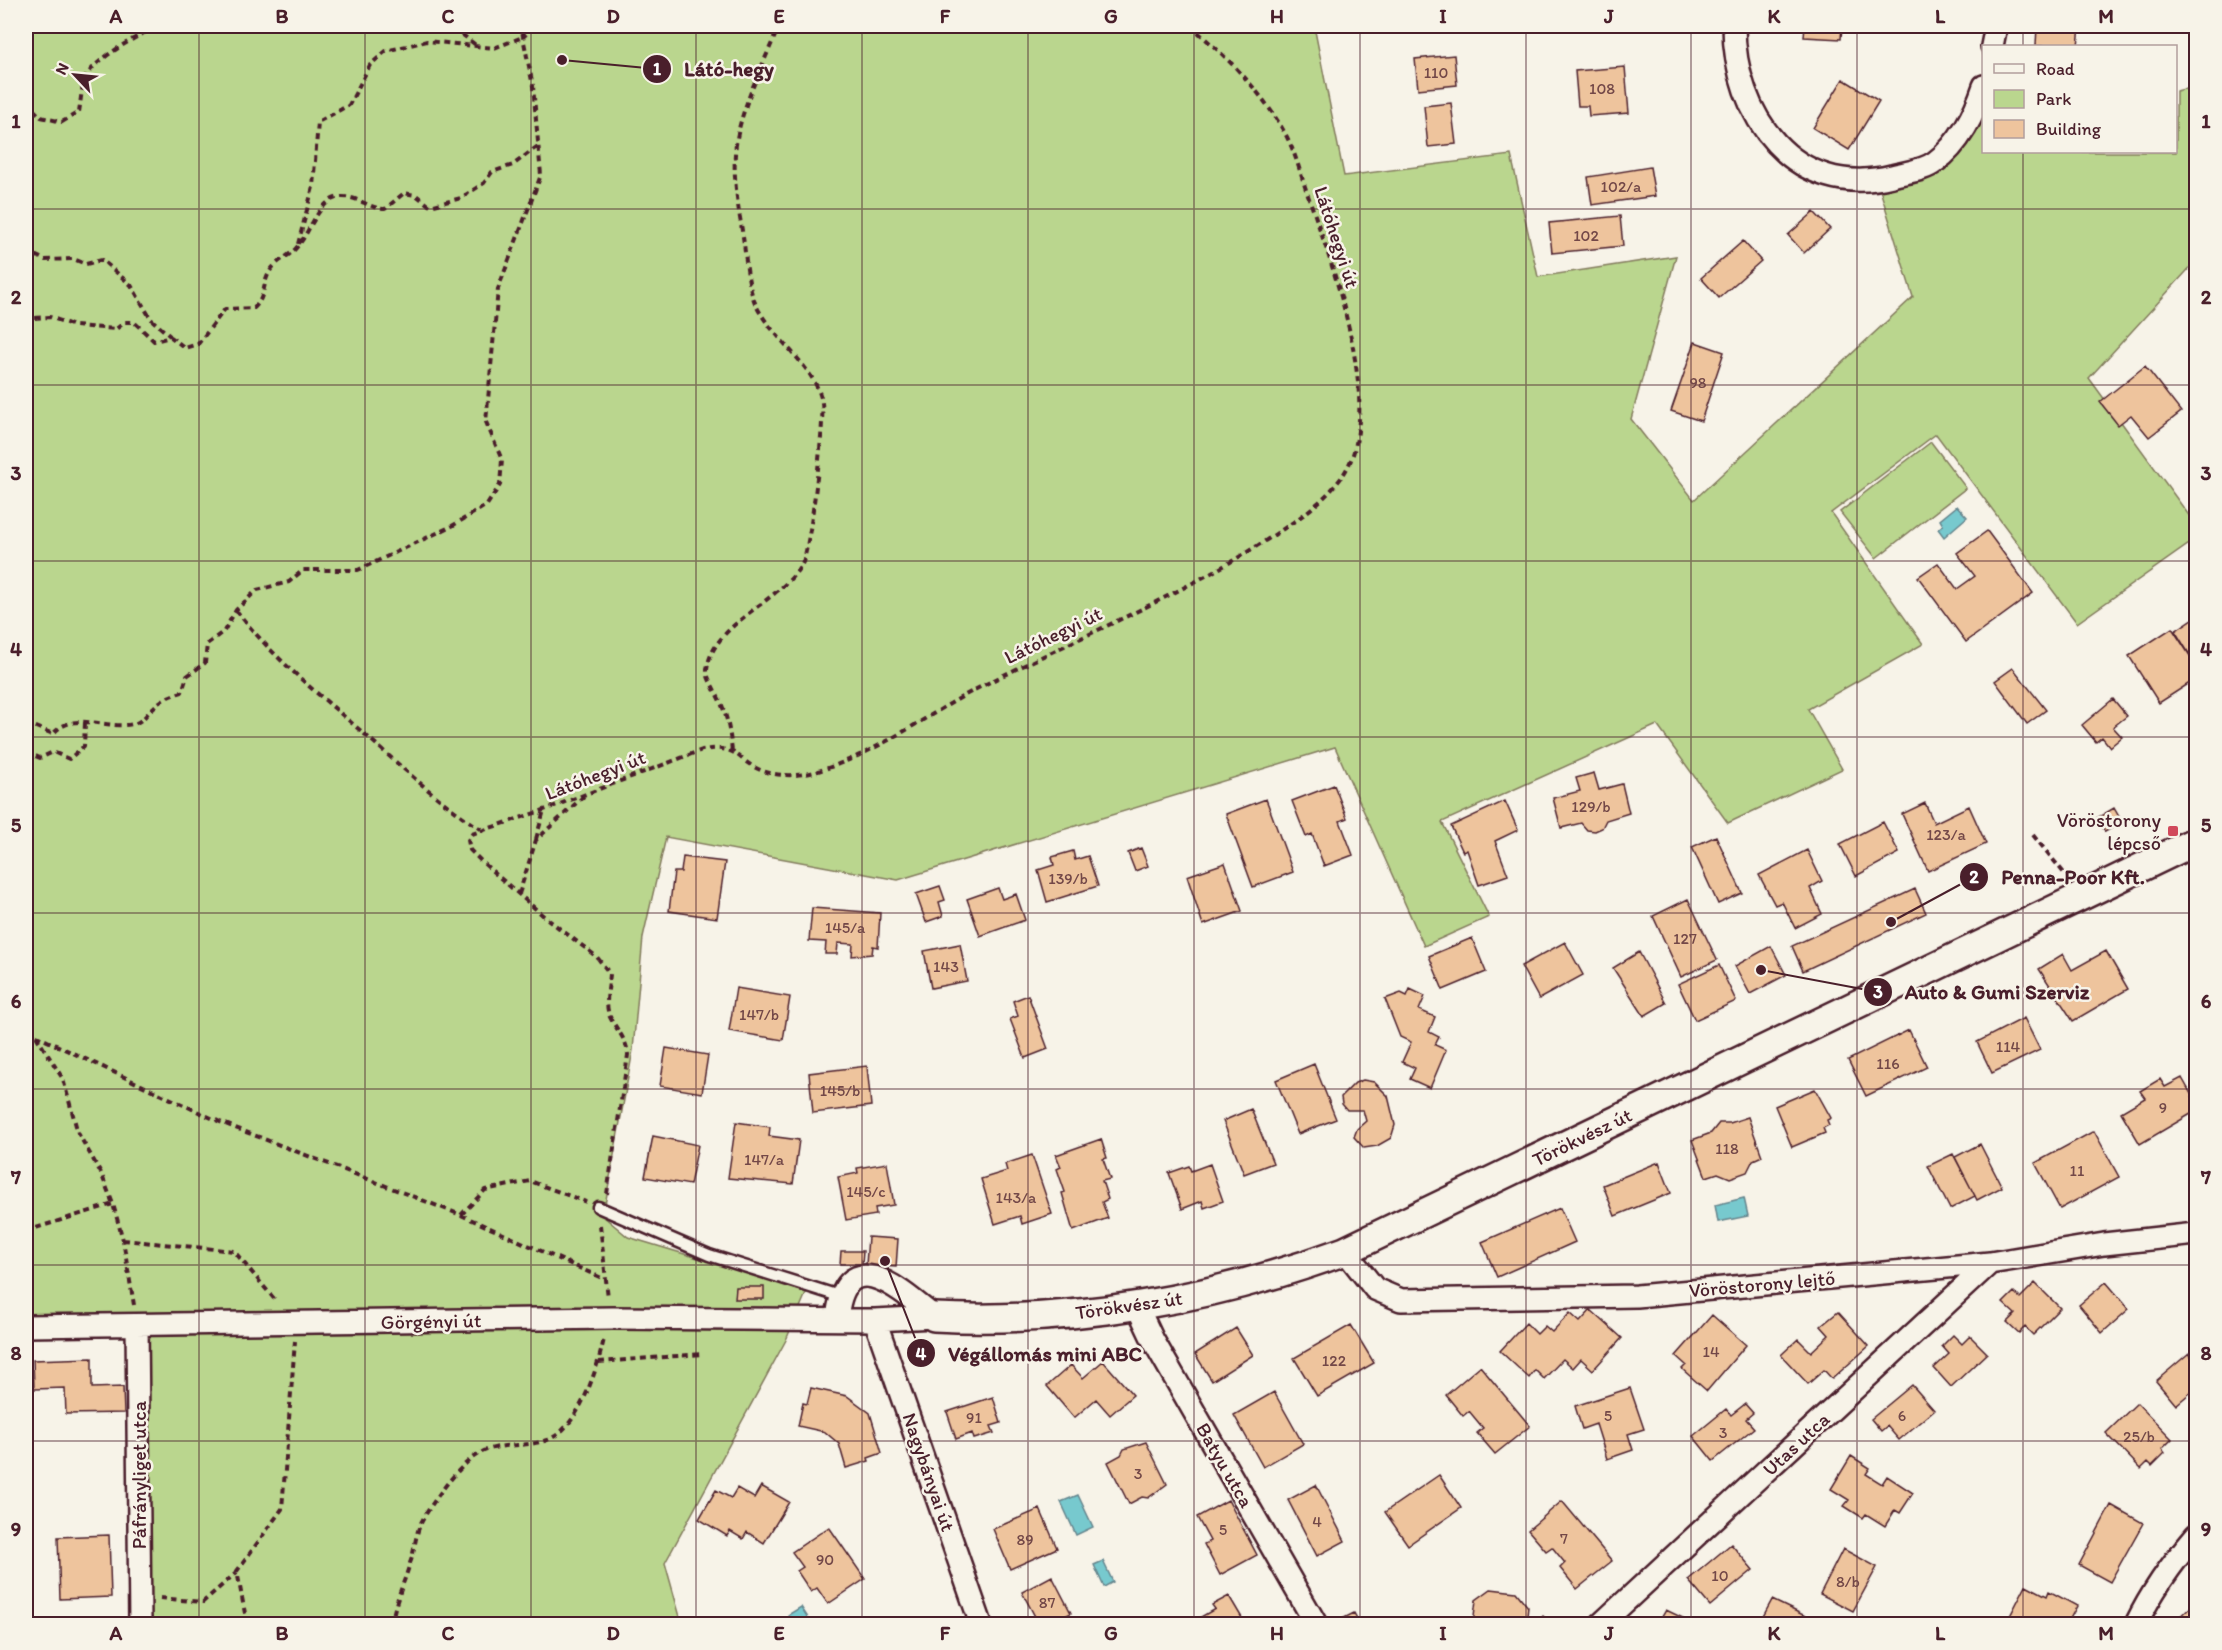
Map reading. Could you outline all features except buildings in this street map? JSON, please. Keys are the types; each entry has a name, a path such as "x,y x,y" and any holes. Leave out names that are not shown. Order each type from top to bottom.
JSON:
{"street":[{"path":"1734,26 1742,89 1756,120 1777,145 1798,160 1819,172 1842,179 1877,180 1925,168 1936,162 1975,111 1982,89"},
{"path":"1992,45 1996,26"},
{"name":"Törökvész út","path":"837,1319 1010,1318 1073,1314 1178,1299 1233,1287 1345,1251 2196,841"},
{"name":"Vöröstorony lejtő","path":"1345,1251 1375,1289 1401,1300 1637,1296 1990,1263 2104,1244 2196,1234"},
{"name":"Utas utca","path":"1601,1624 1990,1263"},
{"path":"837,1319 839,1296 844,1287 862,1276 878,1278 894,1284 934,1317"},
{"name":"Batyu utca","path":"1136,1304 1153,1340 1316,1624"},
{"name":"Görgényi út","path":"26,1326 613,1318 837,1319"},
{"name":"Nagybányai út","path":"875,1320 981,1624"},
{"name":"Páfrányliget utca","path":"137,1324 140,1624"},
{"path":"2136,1624 2148,1598 2171,1564 2196,1535"}],"lane":[{"path":"598,1207 709,1255 839,1296"}],"path":[{"path":"26,102 41,117 62,122 79,112 87,74 121,46 146,30 161,26"},
{"path":"204,26 216,28 219,26"},
{"path":"462,26 459,32 478,46"},
{"path":"26,723 53,734 60,726 85,722 134,724 147,717 151,709 167,697 182,692 187,676 205,663 207,644 224,631 236,610 257,590 289,582 303,570 358,570 452,526 487,505 500,485 502,460 486,422 498,289 541,175 533,86 522,26"},
{"path":"297,248 313,187 318,122 349,105 370,65 386,51 427,41 494,48 523,37 535,26"},
{"path":"732,751 727,713 708,677 707,669 715,646 732,628 783,588 803,563 814,501 822,402 807,370 770,329 759,311 748,276 736,184 735,153 741,124 779,26"},
{"name":"Látóhegyi út","path":"482,829 544,810 702,750 720,747 732,751 762,771 792,776 817,772 879,747 942,707 1242,556 1292,522 1319,500 1342,476 1350,462 1360,424 1351,337 1336,274 1287,138 1240,69 1191,26"},
{"path":"26,251 45,260 73,259 86,264 102,260 131,285 151,320 185,348 198,344 225,309 254,308 260,302 268,274 276,263 297,248 324,205 340,196 361,200 376,209 385,209 404,193 416,195 430,206 461,198 484,183 492,172 513,165 539,146"},
{"path":"26,314 33,318 50,317 74,326 116,329 125,322 134,322 154,341 171,337"},
{"path":"236,610 257,638 344,717 450,810 482,829"},
{"path":"26,752 40,758 53,752 69,759 84,746 85,722"},
{"path":"536,840 587,793"},
{"path":"519,894 544,810"},
{"path":"26,1031 220,1122 461,1215 604,1279 598,1207 607,1192 628,1055 627,1044 609,1015 607,1003 610,974 605,965 470,850 468,840 472,834 482,829"},
{"path":"2033,835 2070,881"},
{"path":"35,1035 63,1079 78,1133 101,1173 113,1204 123,1240 137,1324"},
{"path":"461,1215 485,1190 530,1181 557,1189 598,1207"},
{"path":"26,1231 113,1204"},
{"path":"123,1240 234,1251 295,1324 282,1509 237,1571 203,1602 158,1597 140,1577"},
{"path":"392,1624 393,1611 411,1562 420,1524 449,1485 479,1454 512,1443 549,1440 566,1427 592,1383 604,1337 613,1318"},
{"path":"599,1362 703,1354"},
{"path":"237,1571 247,1624"}],"green space":[{"path":"26,26 1314,26 1344,176 1511,155 1538,277 1676,256 1631,419 1694,500 1913,297 1877,180 1925,168 1982,87 1982,153 2177,153 2177,91 2184,89 2196,93 2196,261 2089,378 2196,525 2196,539 2077,623 1936,434 1831,513 1923,644 1808,709 1842,769 1728,823 1657,725 1442,822 1489,917 1424,946 1335,747 898,880 666,837 643,937 633,1050 603,1216 628,1237 807,1291 786,1340 665,1563 682,1624 140,1624 137,1325 26,1326"},
{"path":"1931,442 1966,488 1876,558 1840,512"}],"water":[{"path":"1957,506 1967,517 1944,537 1938,529 1943,525 1940,520"},
{"path":"1744,1198 1748,1216 1718,1222 1715,1205"},
{"path":"1078,1495 1093,1527 1076,1535 1061,1502"},
{"path":"1103,1561 1113,1582 1104,1587 1094,1565"},
{"path":"801,1607 812,1624 793,1624 788,1615"}],"place":[{"name":"Látó-hegy","path":"562,60"},
{"name":"Vöröstorony lépcső","path":"2173,831"},
{"name":"Penna-Poor Kft.","path":"1891,922"},
{"name":"Auto & Gumi Szerviz","path":"1761,970"},
{"name":"Végállomás mini ABC","path":"885,1261"}]}
